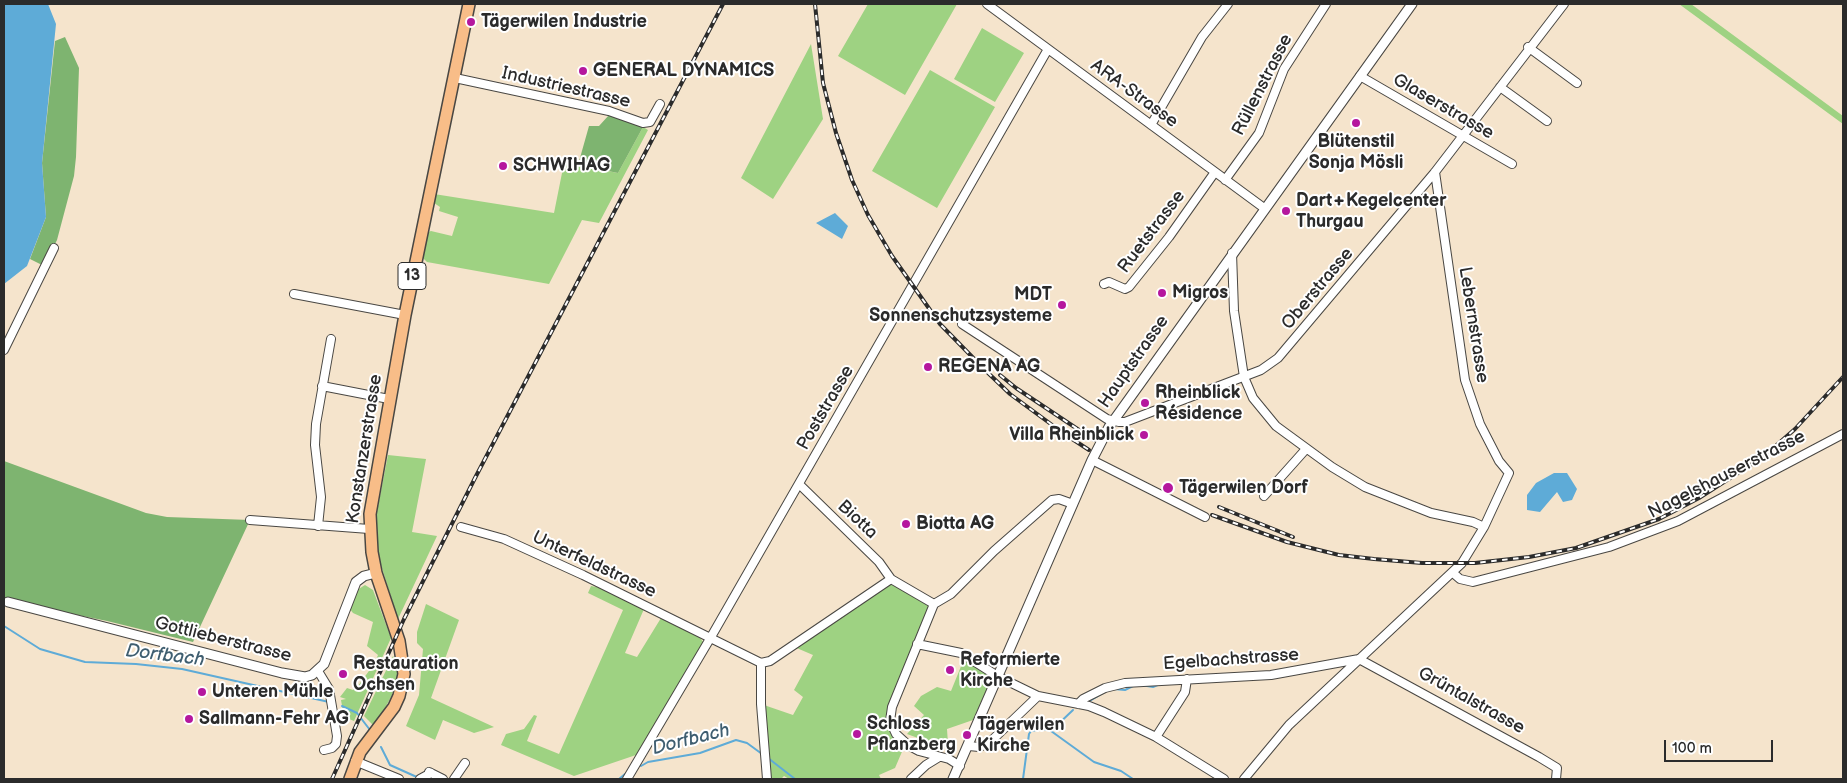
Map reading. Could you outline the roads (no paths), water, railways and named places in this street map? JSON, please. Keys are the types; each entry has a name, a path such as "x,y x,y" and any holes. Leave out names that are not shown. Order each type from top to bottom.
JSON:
{"main road":[{"name":"Konstanzerstrasse","path":"350,779 355,761 399,696 404,663 399,641 376,573 369,529 404,315 469,4"}],"street":[{"name":"ARA-Strasse","path":"987,4 1264,208"},
{"path":"1151,125 1202,37 1228,4"},
{"name":"Rüllenstrasse","path":"1225,180 1259,133 1284,69 1326,4"},
{"name":"Hauptstrasse","path":"953,779 1092,460 1113,420 1412,4"},
{"name":"Oberstrasse","path":"1113,420 1125,422 1261,370 1278,358 1464,137 1528,48 1564,4"},
{"path":"1528,48 1577,83"},
{"name":"Poststrasse","path":"627,779 711,638 1048,49"},
{"name":"Glaserstrasse","path":"1360,76 1512,164"},
{"name":"Industriestrasse","path":"454,78 609,111 643,123 650,122 660,104"},
{"path":"1500,87 1547,121"},
{"name":"Ruetstrasse","path":"1104,284 1109,282 1125,289 1129,287 1169,237 1215,172"},
{"name":"Lebernstrasse","path":"1435,172 1465,380 1480,424 1500,460 1510,473 1484,527"},
{"path":"4,350 54,248"},
{"path":"1232,252 1234,311 1244,376 1248,388 1272,422 1306,449 1365,487 1431,513 1473,522 1484,527 1472,548 1453,573 1359,658 1289,725 1244,779"},
{"path":"294,294 404,315"},
{"path":"962,324 1107,419 1113,420"},
{"path":"318,526 322,497 315,445 316,424 331,339"},
{"path":"322,386 389,399"},
{"name":"Nagelshauserstrasse","path":"1453,573 1460,579 1473,582 1609,547 1678,521 1843,434"},
{"path":"1264,496 1306,449"},
{"path":"1092,460 1205,517"},
{"name":"Biotta","path":"799,484 879,562 891,579"},
{"path":"960,766 908,745 896,734 890,721 892,707 934,604 951,594 1052,500 1059,499 1073,504"},
{"path":"250,520 369,529"},
{"name":"Unterfeldstrasse","path":"461,527 504,539 761,663"},
{"path":"324,750 332,748 336,744 338,736 329,689 318,671 329,652 354,586 361,578 376,573"},
{"path":"766,779 761,704 761,663 770,661 891,579 934,604"},
{"name":"Gottlieberstrasse","path":"6,601 282,673 305,677 318,671"},
{"path":"917,644 957,652 999,677 1038,696 1078,704 1104,712 1156,738 1224,779"},
{"name":"Egelbachstrasse","path":"1078,704 1083,699 1104,688 1124,683 1271,675 1359,658"},
{"name":"Grüntalstrasse","path":"1359,658 1539,756 1557,768 1556,779"},
{"path":"1156,738 1185,692 1187,679"},
{"path":"969,746 979,747 988,743 1038,696"},
{"path":"911,779 926,765 940,757"},
{"path":"355,761 399,779"},
{"path":"454,779 466,763"},
{"path":"426,775 443,779"}],"water":[{"path":"4,4 48,4 56,24 42,163 46,217 27,266 4,284"},
{"path":"835,213 848,226 842,239 816,223"},
{"path":"1554,473 1567,473 1577,489 1572,500 1563,502 1557,492 1540,512 1527,510 1527,495 1536,483"}],"waterway":[{"name":"Dorfbach","path":"4,626 40,649 85,662 136,664 182,669 329,702"},
{"path":"1141,685 1153,687 1160,684"},
{"path":"1167,684 1177,684"},
{"path":"1114,689 1125,690 1133,686"},
{"path":"1088,702 1103,693"},
{"name":"Dorfbach","path":"342,706 357,713 370,730"},
{"path":"1052,730 1073,710"},
{"path":"1023,779 1029,734 1031,731 1043,729 1051,731 1094,762 1121,771 1133,779"},
{"name":"Dorfbach","path":"641,766 648,762 700,753 736,740 747,743 762,754"},
{"name":"Dorfbach","path":"381,747 390,765 419,778"},
{"name":"Dorfbach","path":"768,758 795,779"},
{"name":"Dorfbach","path":"619,779 625,774"}],"railway":[{"path":"332,779 404,619 475,478 723,4"},
{"path":"815,4 823,83 836,133 852,180 868,215 892,256 940,324 986,371 1010,394 1089,450"},
{"path":"1000,375 1016,388 1094,440"},
{"path":"1212,515 1287,542 1339,555 1374,559 1422,563 1475,563 1529,557 1576,548 1659,519 1699,498 1763,457 1795,429 1843,377"},
{"path":"1219,507 1293,537"}],"place":[{"name":"Tägerwilen Industrie","path":"471,22"},
{"name":"GENERAL DYNAMICS","path":"583,71"},
{"name":"Blütenstil Sonja Mösli","path":"1356,123"},
{"name":"SCHWIHAG","path":"503,166"},
{"name":"Dart+Kegelcenter Thurgau","path":"1286,211"},
{"name":"Migros","path":"1162,293"},
{"name":"MDT Sonnenschutzsysteme","path":"1062,305"},
{"name":"REGENA AG","path":"928,367"},
{"name":"Rheinblick Résidence","path":"1145,403"},
{"name":"Villa Rheinblick","path":"1144,435"},
{"name":"Tägerwilen Dorf","path":"1168,488"},
{"name":"Biotta AG","path":"906,524"},
{"name":"Reformierte Kirche","path":"950,670"},
{"name":"Restauration Ochsen","path":"343,674"},
{"name":"Unteren Mühle","path":"202,692"},
{"name":"Sallmann-Fehr AG","path":"189,719"},
{"name":"Schloss Pflanzberg","path":"857,734"},
{"name":"Tägerwilen Kirche","path":"967,735"}]}
